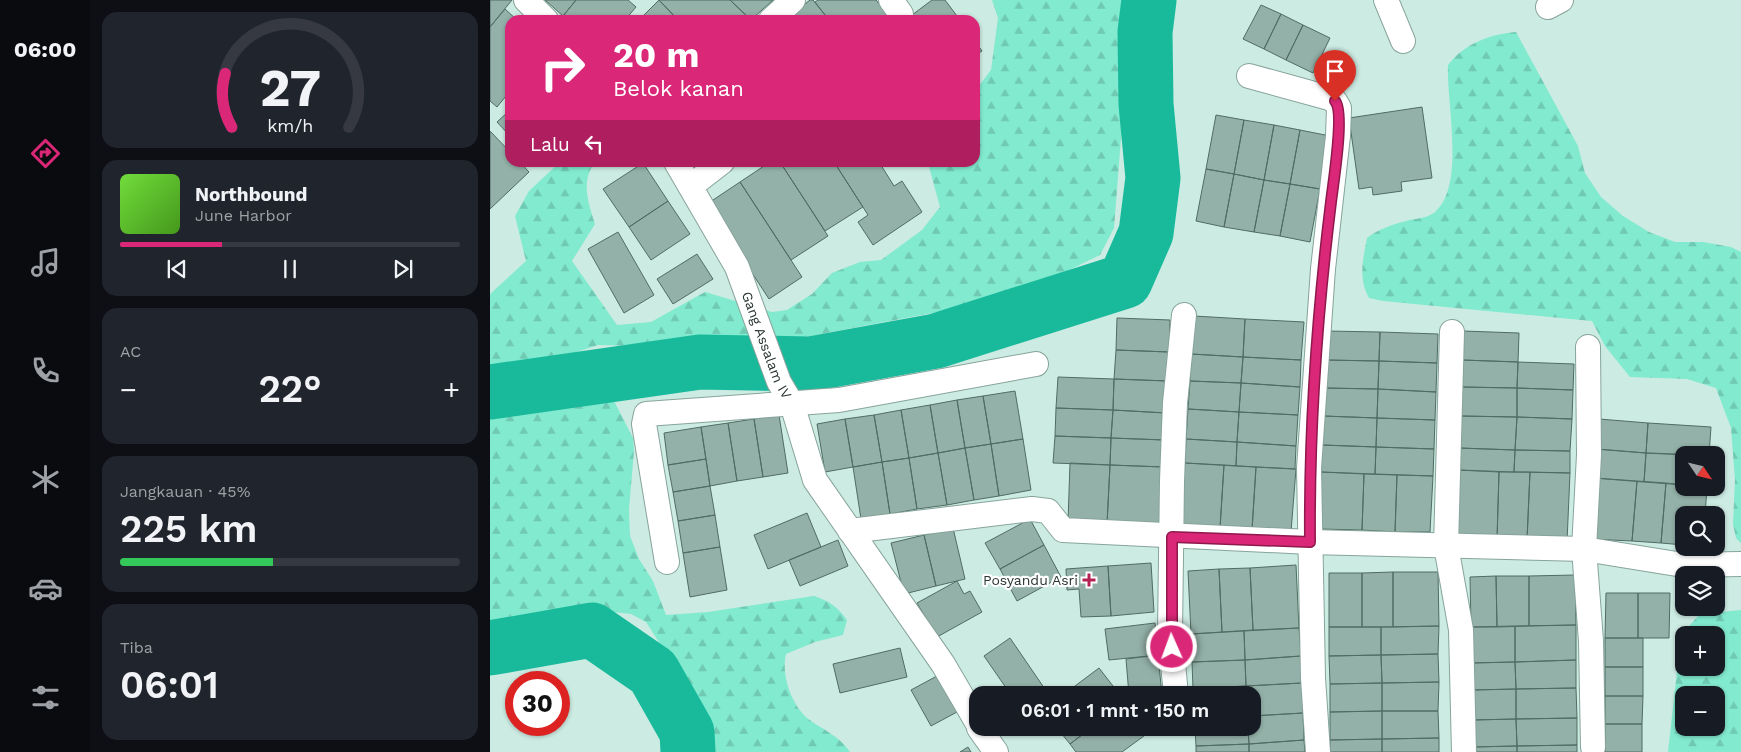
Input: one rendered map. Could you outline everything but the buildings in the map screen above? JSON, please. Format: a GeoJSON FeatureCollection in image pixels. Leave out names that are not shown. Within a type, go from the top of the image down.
{"type":"FeatureCollection","features":[{"type":"Feature","properties":{"kind":"street"},"geometry":{"type":"LineString","coordinates":[[526,0],[541,15]]}},
{"type":"Feature","properties":{"kind":"street"},"geometry":{"type":"LineString","coordinates":[[776,15],[793,0]]}},
{"type":"Feature","properties":{"kind":"street"},"geometry":{"type":"LineString","coordinates":[[891,0],[901,15]]}},
{"type":"Feature","properties":{"kind":"street"},"geometry":{"type":"LineString","coordinates":[[1386,0],[1403,41]]}},
{"type":"Feature","properties":{"kind":"street"},"geometry":{"type":"LineString","coordinates":[[1249,76],[1329,98],[1335,101],[1339,108],[1338,136],[1323,269],[1313,386],[1309,468],[1312,678],[1318,752]]}},
{"type":"Feature","properties":{"kind":"street","name":"Gang Assalam IV"},"geometry":{"type":"LineString","coordinates":[[679,167],[737,267],[779,382],[792,404],[815,480],[943,664],[969,710]]}},
{"type":"Feature","properties":{"kind":"street"},"geometry":{"type":"LineString","coordinates":[[691,186],[716,167]]}},
{"type":"Feature","properties":{"kind":"street"},"geometry":{"type":"LineString","coordinates":[[1175,686],[1170,632],[1175,403],[1184,315]]}},
{"type":"Feature","properties":{"kind":"street"},"geometry":{"type":"LineString","coordinates":[[1452,332],[1446,546],[1461,630],[1464,752]]}},
{"type":"Feature","properties":{"kind":"street"},"geometry":{"type":"LineString","coordinates":[[1588,347],[1589,455],[1584,549],[1592,641],[1594,748]]}},
{"type":"Feature","properties":{"kind":"street"},"geometry":{"type":"LineString","coordinates":[[667,562],[644,424],[646,414],[840,400],[1036,364]]}},
{"type":"Feature","properties":{"kind":"street"},"geometry":{"type":"LineString","coordinates":[[850,531],[1032,509],[1048,511],[1063,530],[1172,537],[1584,549],[1683,565],[1741,564]]}},
{"type":"Feature","properties":{"kind":"street","name":"Gang Assalam IV"},"geometry":{"type":"LineString","coordinates":[[985,736],[996,752]]}},
{"type":"Feature","properties":{"kind":"green space"},"geometry":{"type":"Polygon","coordinates":[[[992,0],[1135,0],[1130,23],[1114,228],[1100,255],[1012,298],[778,342],[691,347],[598,345],[543,363],[530,370],[490,376],[490,294],[526,261],[515,216],[529,191],[555,167],[592,167],[588,178],[587,193],[595,224],[572,261],[617,325],[651,322],[705,292],[772,312],[787,310],[812,294],[832,273],[860,262],[881,260],[922,230],[940,207],[929,167],[980,167],[980,84],[991,70],[998,18],[992,0]]]}},
{"type":"Feature","properties":{"kind":"green space"},"geometry":{"type":"Polygon","coordinates":[[[1516,32],[1578,146],[1585,173],[1601,197],[1623,216],[1649,232],[1675,242],[1703,242],[1731,247],[1741,252],[1741,543],[1736,538],[1733,524],[1735,480],[1731,428],[1716,388],[1687,379],[1630,377],[1605,346],[1592,321],[1383,301],[1369,298],[1362,276],[1367,238],[1390,226],[1432,214],[1444,199],[1450,183],[1452,142],[1448,65],[1462,51],[1478,41],[1516,32]]]}},
{"type":"Feature","properties":{"kind":"green space"},"geometry":{"type":"Polygon","coordinates":[[[592,401],[614,401],[633,438],[634,451],[629,509],[630,536],[639,559],[653,581],[666,615],[708,612],[814,596],[833,605],[847,620],[843,635],[815,642],[786,654],[785,670],[792,697],[801,712],[841,741],[850,752],[702,752],[683,680],[646,622],[631,614],[566,607],[535,616],[490,623],[490,416],[520,409],[592,401]]]}},
{"type":"Feature","properties":{"kind":"green space"},"geometry":{"type":"Polygon","coordinates":[[[1741,610],[1741,752],[1668,752],[1675,689],[1675,736],[1725,736],[1725,686],[1675,686],[1676,676],[1725,676],[1725,626],[1690,625],[1698,616],[1725,616],[1725,612],[1741,610]]]}},
{"type":"Feature","properties":{"kind":"waterway"},"geometry":{"type":"LineString","coordinates":[[490,392],[700,362],[810,364],[936,341],[1125,281],[1146,233],[1153,178],[1146,104],[1145,32],[1149,0]]}},
{"type":"Feature","properties":{"kind":"waterway"},"geometry":{"type":"LineString","coordinates":[[490,648],[592,630],[653,672],[687,732],[688,752]]}},
{"type":"Feature","properties":{"kind":"place","name":"Posyandu Asri"},"geometry":{"type":"Point","coordinates":[1089,580]}},
{"type":"Feature","properties":{"kind":"route"},"geometry":{"type":"LineString","coordinates":[[1172,647],[1170,632],[1172,537],[1310,542],[1309,468],[1313,386],[1323,269],[1338,136],[1339,108],[1335,101]]}}]}
